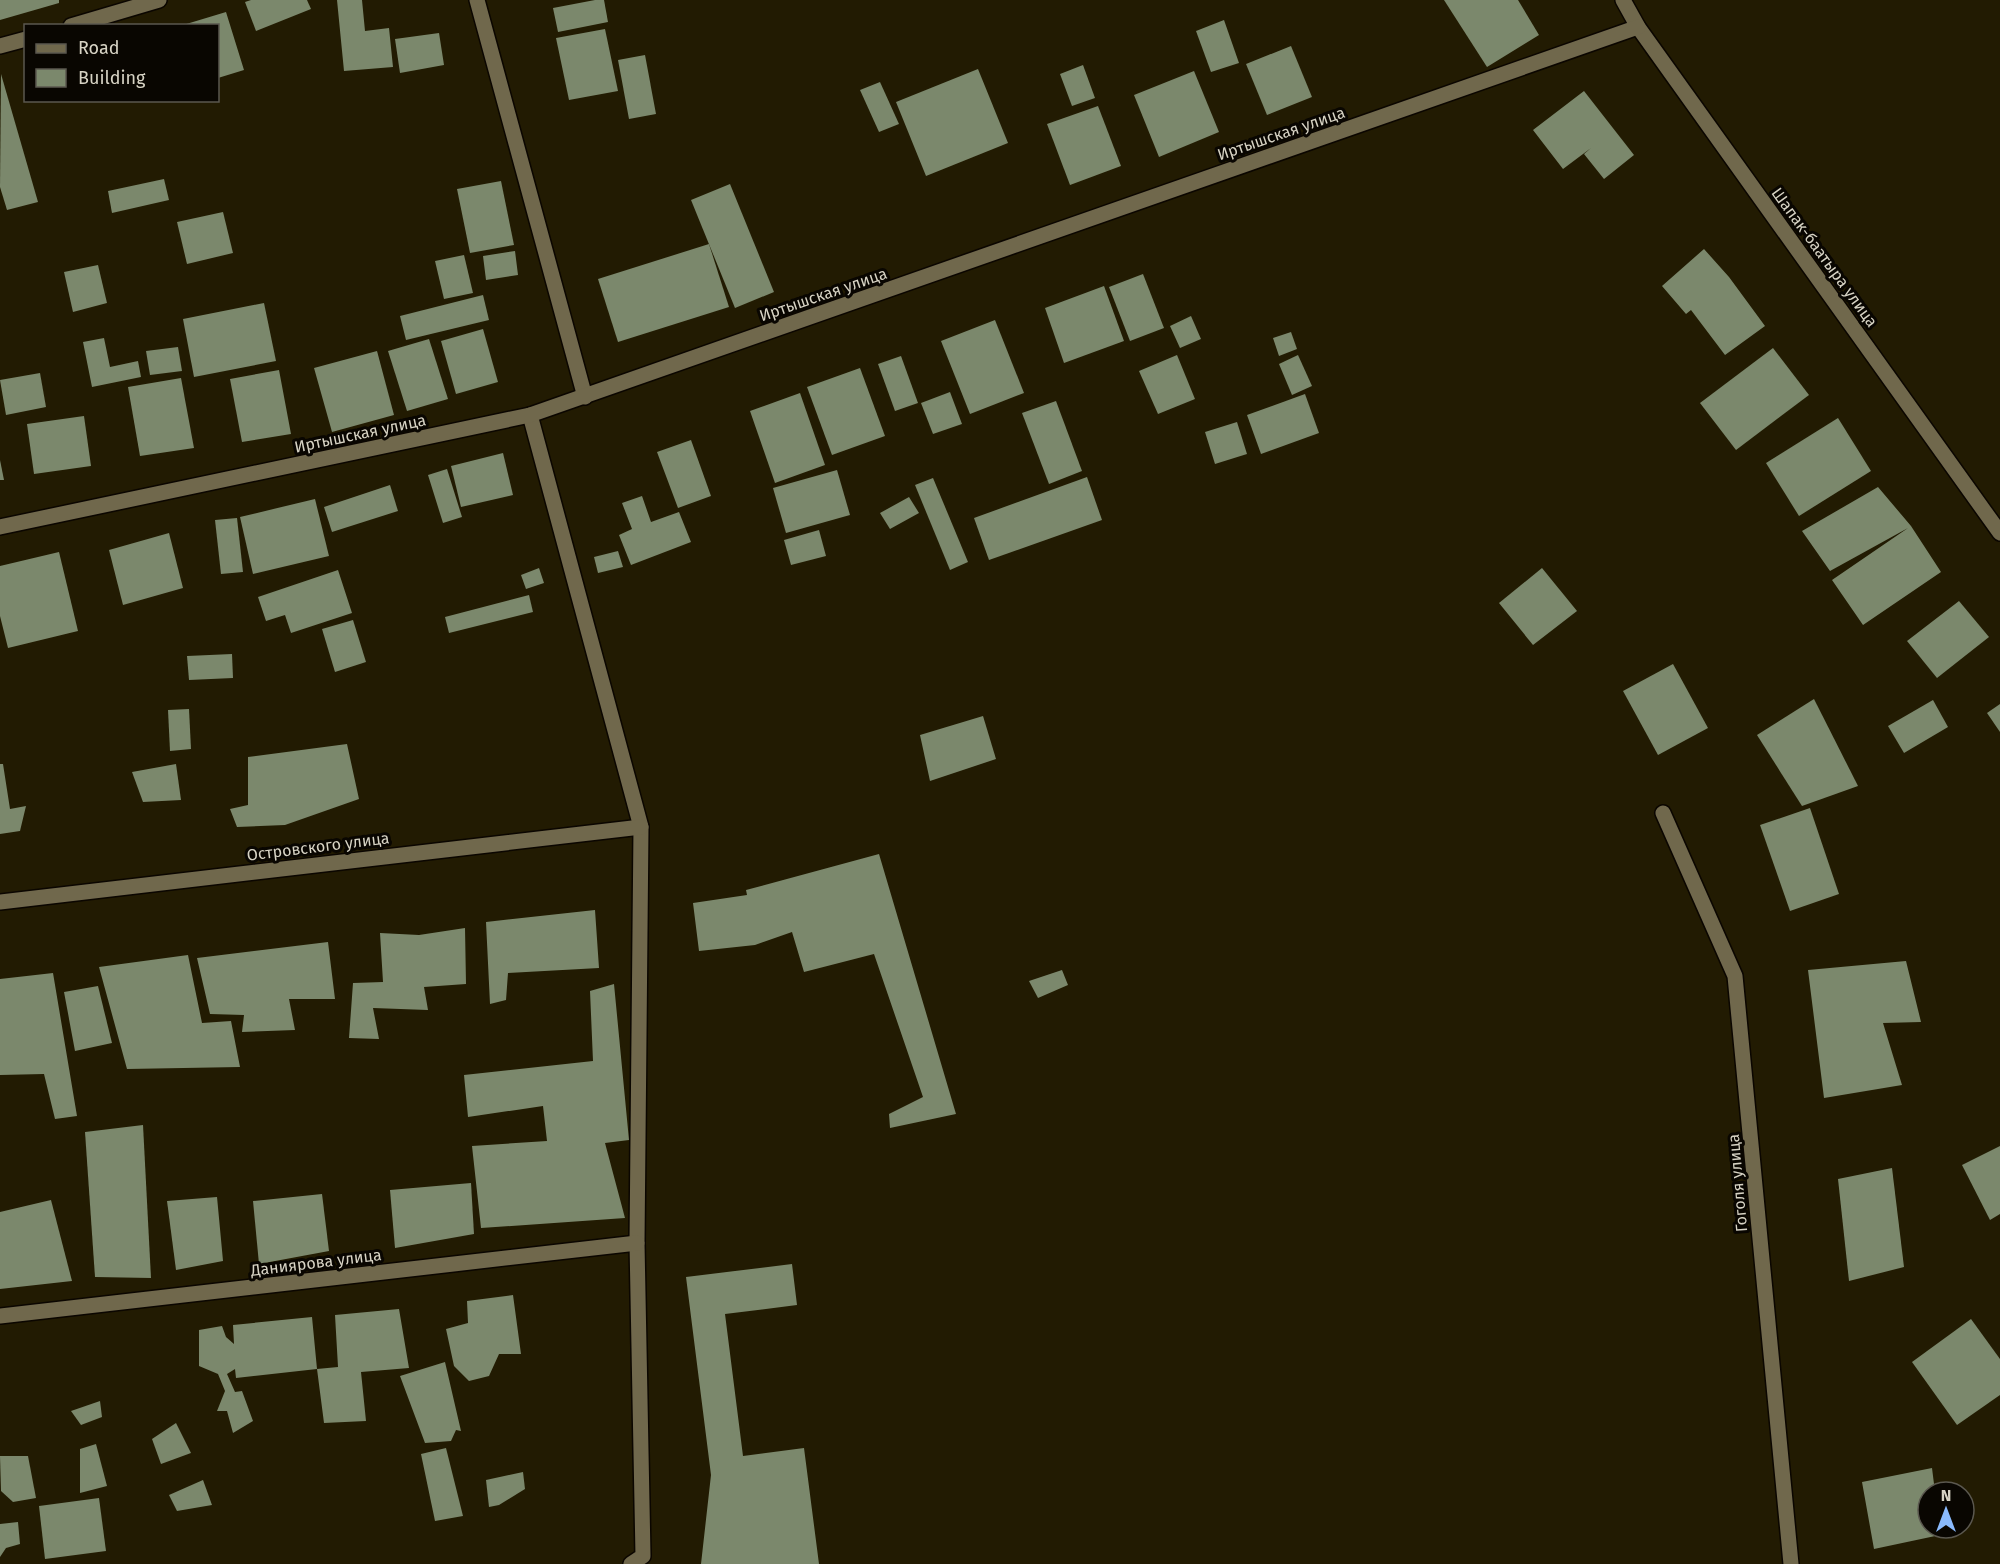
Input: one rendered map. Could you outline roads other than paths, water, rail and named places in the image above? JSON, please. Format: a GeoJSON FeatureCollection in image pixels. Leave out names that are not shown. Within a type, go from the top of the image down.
{"type":"FeatureCollection","features":[{"type":"Feature","properties":{"kind":"street"},"geometry":{"type":"LineString","coordinates":[[78,24],[159,0]]}},
{"type":"Feature","properties":{"kind":"street"},"geometry":{"type":"LineString","coordinates":[[477,0],[585,397]]}},
{"type":"Feature","properties":{"kind":"street","name":"Шапак-баатыра улица"},"geometry":{"type":"LineString","coordinates":[[1623,0],[1638,27],[2000,533]]}},
{"type":"Feature","properties":{"kind":"street","name":"Иртышская улица"},"geometry":{"type":"LineString","coordinates":[[0,527],[530,416],[1638,27]]}},
{"type":"Feature","properties":{"kind":"street"},"geometry":{"type":"LineString","coordinates":[[0,46],[24,40]]}},
{"type":"Feature","properties":{"kind":"street"},"geometry":{"type":"LineString","coordinates":[[530,416],[641,826],[637,1560]]}},
{"type":"Feature","properties":{"kind":"street","name":"Гоголя улица"},"geometry":{"type":"LineString","coordinates":[[1663,813],[1736,976],[1791,1564]]}},
{"type":"Feature","properties":{"kind":"street","name":"Островского улица"},"geometry":{"type":"LineString","coordinates":[[0,902],[641,826]]}},
{"type":"Feature","properties":{"kind":"street","name":"Даниярова улица"},"geometry":{"type":"LineString","coordinates":[[0,1316],[637,1243]]}}]}
